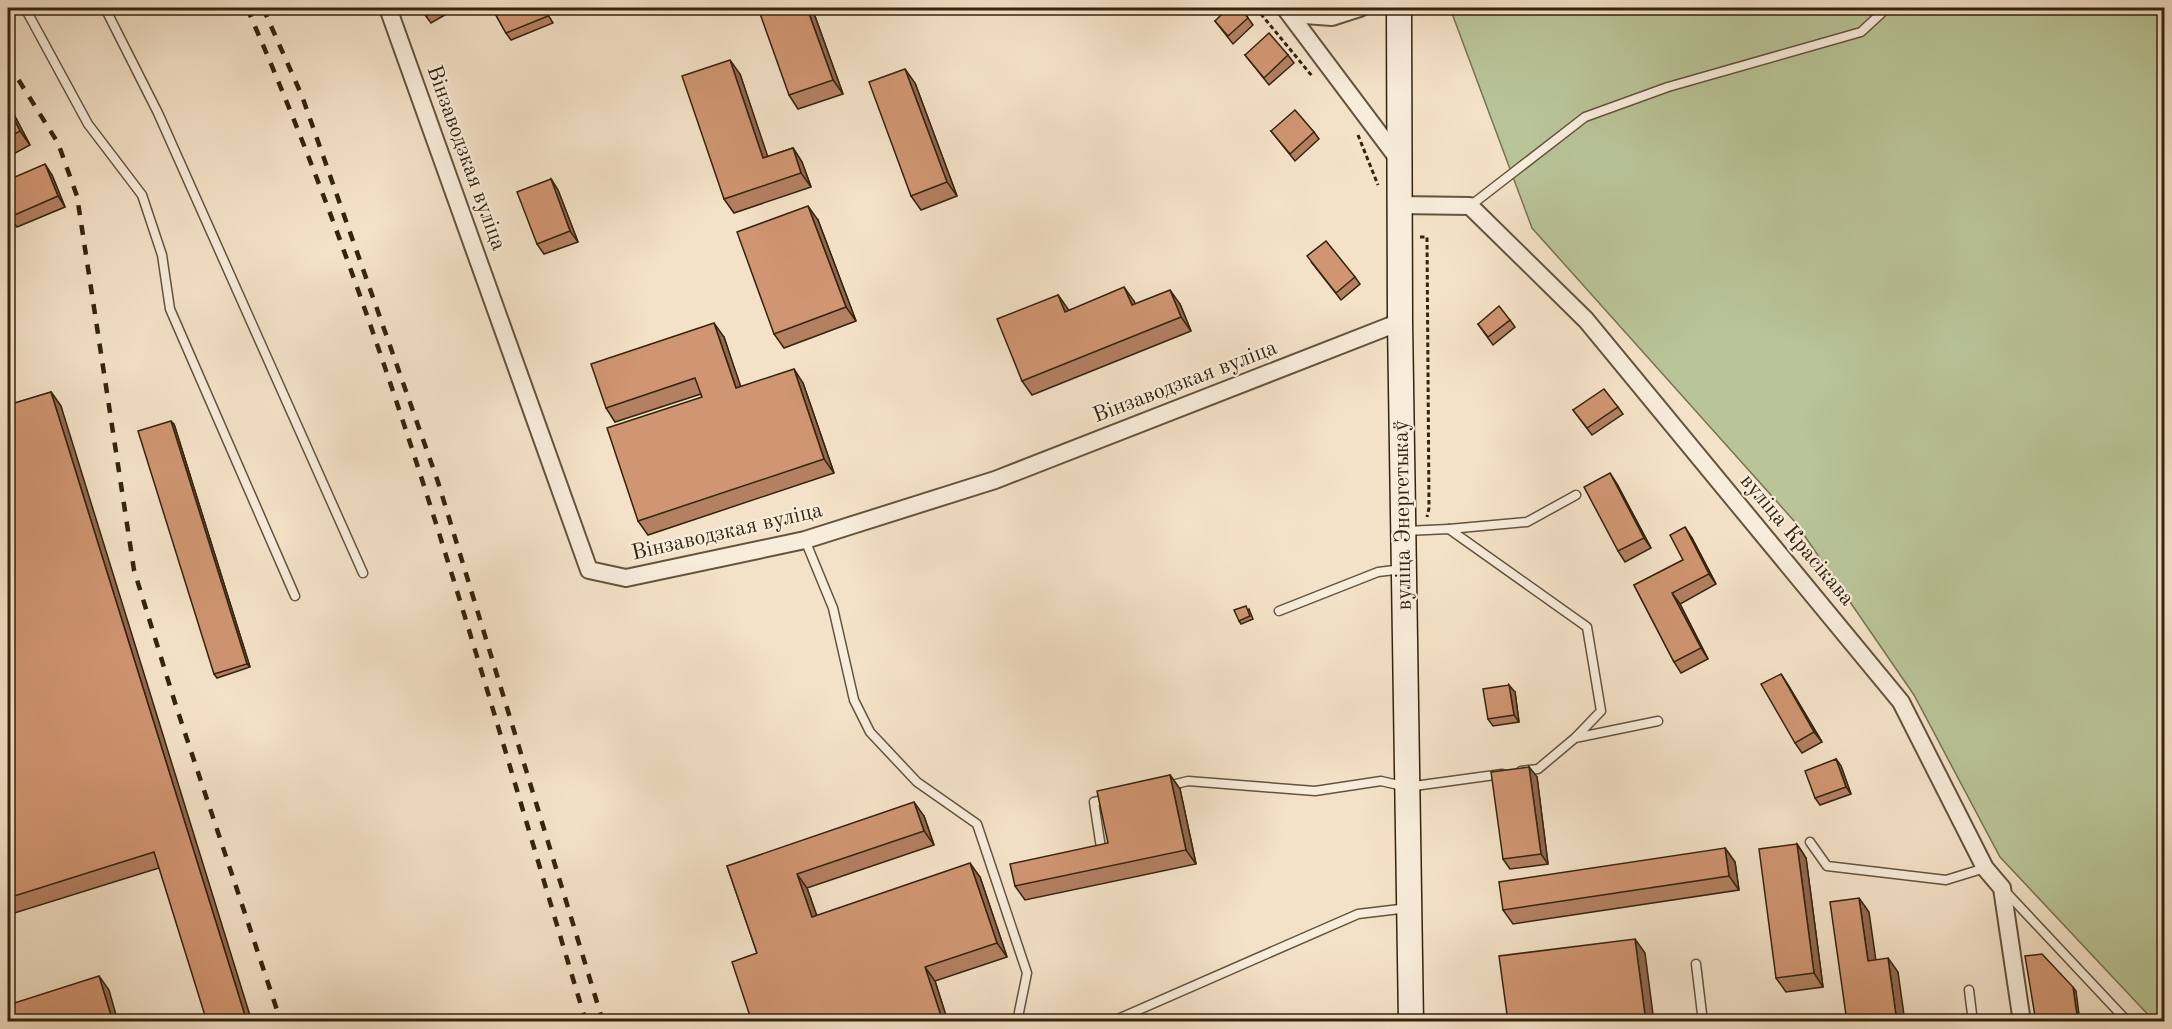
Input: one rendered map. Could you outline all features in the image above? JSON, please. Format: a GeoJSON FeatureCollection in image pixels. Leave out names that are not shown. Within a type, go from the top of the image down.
{"type":"FeatureCollection","features":[{"type":"Feature","properties":{"kind":"main road","name":"вуліца Энергетыкаў"},"geometry":{"type":"LineString","coordinates":[[1399,8],[1400,322],[1411,1022]]}},
{"type":"Feature","properties":{"kind":"street","name":"Вінзаводзкая вуліца"},"geometry":{"type":"LineString","coordinates":[[388,8],[589,570],[626,578],[805,540],[995,480],[1400,322]]}},
{"type":"Feature","properties":{"kind":"street"},"geometry":{"type":"LineString","coordinates":[[1288,11],[1332,17],[1360,8]]}},
{"type":"Feature","properties":{"kind":"street"},"geometry":{"type":"LineString","coordinates":[[1288,11],[1399,159]]}},
{"type":"Feature","properties":{"kind":"street"},"geometry":{"type":"LineString","coordinates":[[1399,205],[1470,206]]}},
{"type":"Feature","properties":{"kind":"street","name":"вуліца Красікава"},"geometry":{"type":"LineString","coordinates":[[1470,206],[1586,320],[1901,702],[1985,868],[2002,888]]}},
{"type":"Feature","properties":{"kind":"street"},"geometry":{"type":"LineString","coordinates":[[2002,888],[2022,1022]]}},
{"type":"Feature","properties":{"kind":"lane"},"geometry":{"type":"LineString","coordinates":[[25,8],[88,124],[142,195],[162,255],[170,309],[296,596]]}},
{"type":"Feature","properties":{"kind":"lane"},"geometry":{"type":"LineString","coordinates":[[105,8],[158,113],[363,573]]}},
{"type":"Feature","properties":{"kind":"lane"},"geometry":{"type":"LineString","coordinates":[[1470,206],[1585,117],[1668,87],[1861,32],[1887,8]]}},
{"type":"Feature","properties":{"kind":"lane"},"geometry":{"type":"LineString","coordinates":[[1403,531],[1527,522],[1576,495]]}},
{"type":"Feature","properties":{"kind":"lane"},"geometry":{"type":"LineString","coordinates":[[1157,788],[1188,781],[1315,791],[1381,781],[1407,787],[1538,769],[1575,738],[1601,711],[1587,627],[1449,529]]}},
{"type":"Feature","properties":{"kind":"lane"},"geometry":{"type":"LineString","coordinates":[[805,540],[833,608],[854,700],[870,732],[917,782],[977,824],[1028,973],[1017,1022]]}},
{"type":"Feature","properties":{"kind":"lane"},"geometry":{"type":"LineString","coordinates":[[1279,611],[1378,572],[1403,569]]}},
{"type":"Feature","properties":{"kind":"lane"},"geometry":{"type":"LineString","coordinates":[[1575,738],[1658,721]]}},
{"type":"Feature","properties":{"kind":"lane"},"geometry":{"type":"LineString","coordinates":[[1101,848],[1094,802],[1115,797]]}},
{"type":"Feature","properties":{"kind":"lane"},"geometry":{"type":"LineString","coordinates":[[1810,842],[1827,866],[1946,880],[1985,868]]}},
{"type":"Feature","properties":{"kind":"lane"},"geometry":{"type":"LineString","coordinates":[[2002,888],[2128,1022]]}},
{"type":"Feature","properties":{"kind":"lane"},"geometry":{"type":"LineString","coordinates":[[1111,1022],[1358,914],[1409,908]]}},
{"type":"Feature","properties":{"kind":"lane"},"geometry":{"type":"LineString","coordinates":[[1696,964],[1703,1022]]}},
{"type":"Feature","properties":{"kind":"lane"},"geometry":{"type":"LineString","coordinates":[[1969,990],[1973,1022]]}},
{"type":"Feature","properties":{"kind":"green space"},"geometry":{"type":"Polygon","coordinates":[[[1450,8],[2164,8],[2164,1021],[2154,1021],[2000,857],[1914,695],[1795,522],[1532,228],[1450,8]]]}},
{"type":"Feature","properties":{"kind":"building"},"geometry":{"type":"Polygon","coordinates":[[[420,8],[440,8],[426,16],[420,8]]]}},
{"type":"Feature","properties":{"kind":"building"},"geometry":{"type":"Polygon","coordinates":[[[492,8],[544,8],[548,16],[506,33],[492,8]]]}},
{"type":"Feature","properties":{"kind":"building"},"geometry":{"type":"Polygon","coordinates":[[[758,8],[807,8],[833,80],[789,95],[758,8]]]}},
{"type":"Feature","properties":{"kind":"building"},"geometry":{"type":"Polygon","coordinates":[[[1228,8],[1241,8],[1248,18],[1228,36],[1215,21],[1228,8]]]}},
{"type":"Feature","properties":{"kind":"building"},"geometry":{"type":"Polygon","coordinates":[[[1269,33],[1288,55],[1264,78],[1245,55],[1269,33]]]}},
{"type":"Feature","properties":{"kind":"building"},"geometry":{"type":"Polygon","coordinates":[[[730,60],[763,158],[793,148],[801,173],[724,199],[682,76],[730,60]]]}},
{"type":"Feature","properties":{"kind":"building"},"geometry":{"type":"Polygon","coordinates":[[[905,69],[947,182],[911,196],[869,82],[905,69]]]}},
{"type":"Feature","properties":{"kind":"building"},"geometry":{"type":"Polygon","coordinates":[[[8,107],[20,131],[8,138],[8,107]]]}},
{"type":"Feature","properties":{"kind":"building"},"geometry":{"type":"Polygon","coordinates":[[[1295,110],[1314,132],[1290,154],[1271,131],[1295,110]]]}},
{"type":"Feature","properties":{"kind":"building"},"geometry":{"type":"Polygon","coordinates":[[[45,164],[58,196],[10,217],[8,180],[45,164]]]}},
{"type":"Feature","properties":{"kind":"building"},"geometry":{"type":"Polygon","coordinates":[[[551,179],[570,231],[537,244],[517,192],[551,179]]]}},
{"type":"Feature","properties":{"kind":"building"},"geometry":{"type":"Polygon","coordinates":[[[808,206],[846,307],[774,334],[737,232],[808,206]]]}},
{"type":"Feature","properties":{"kind":"building"},"geometry":{"type":"Polygon","coordinates":[[[1326,241],[1355,277],[1336,293],[1307,256],[1326,241]]]}},
{"type":"Feature","properties":{"kind":"building"},"geometry":{"type":"Polygon","coordinates":[[[1124,287],[1132,305],[1170,290],[1181,317],[1022,381],[997,319],[1058,295],[1065,312],[1124,287]]]}},
{"type":"Feature","properties":{"kind":"building"},"geometry":{"type":"Polygon","coordinates":[[[1499,306],[1510,320],[1488,337],[1478,324],[1499,306]]]}},
{"type":"Feature","properties":{"kind":"building"},"geometry":{"type":"Polygon","coordinates":[[[714,323],[736,388],[794,369],[824,459],[638,521],[607,428],[702,397],[695,378],[606,408],[591,364],[714,323]]]}},
{"type":"Feature","properties":{"kind":"building"},"geometry":{"type":"Polygon","coordinates":[[[1604,389],[1618,407],[1587,428],[1573,410],[1604,389]]]}},
{"type":"Feature","properties":{"kind":"building"},"geometry":{"type":"Polygon","coordinates":[[[51,392],[247,1022],[207,1022],[154,852],[8,898],[8,405],[51,392]]]}},
{"type":"Feature","properties":{"kind":"building"},"geometry":{"type":"Polygon","coordinates":[[[171,421],[247,664],[214,674],[138,431],[171,421]]]}},
{"type":"Feature","properties":{"kind":"building"},"geometry":{"type":"Polygon","coordinates":[[[1610,473],[1644,538],[1618,551],[1584,487],[1610,473]]]}},
{"type":"Feature","properties":{"kind":"building"},"geometry":{"type":"Polygon","coordinates":[[[1685,527],[1709,574],[1672,593],[1701,648],[1674,662],[1634,585],[1683,560],[1670,535],[1685,527]]]}},
{"type":"Feature","properties":{"kind":"building"},"geometry":{"type":"Polygon","coordinates":[[[1246,606],[1250,616],[1239,621],[1234,610],[1246,606]]]}},
{"type":"Feature","properties":{"kind":"building"},"geometry":{"type":"Polygon","coordinates":[[[1781,674],[1814,732],[1795,743],[1761,684],[1781,674]]]}},
{"type":"Feature","properties":{"kind":"building"},"geometry":{"type":"Polygon","coordinates":[[[1509,685],[1514,715],[1488,719],[1483,689],[1509,685]]]}},
{"type":"Feature","properties":{"kind":"building"},"geometry":{"type":"Polygon","coordinates":[[[1836,759],[1846,787],[1815,798],[1805,771],[1836,759]]]}},
{"type":"Feature","properties":{"kind":"building"},"geometry":{"type":"Polygon","coordinates":[[[1529,767],[1541,854],[1503,859],[1491,772],[1529,767]]]}},
{"type":"Feature","properties":{"kind":"building"},"geometry":{"type":"Polygon","coordinates":[[[1170,775],[1186,850],[1015,886],[1010,864],[1108,843],[1097,791],[1170,775]]]}},
{"type":"Feature","properties":{"kind":"building"},"geometry":{"type":"Polygon","coordinates":[[[914,802],[924,831],[797,874],[812,917],[970,863],[997,943],[925,967],[943,1022],[752,1022],[732,962],[757,953],[727,866],[914,802]]]}},
{"type":"Feature","properties":{"kind":"building"},"geometry":{"type":"Polygon","coordinates":[[[1797,844],[1814,973],[1776,978],[1759,849],[1797,844]]]}},
{"type":"Feature","properties":{"kind":"building"},"geometry":{"type":"Polygon","coordinates":[[[1725,848],[1729,876],[1503,910],[1499,882],[1725,848]]]}},
{"type":"Feature","properties":{"kind":"building"},"geometry":{"type":"Polygon","coordinates":[[[1859,898],[1868,961],[1888,958],[1897,1022],[1847,1022],[1830,902],[1859,898]]]}},
{"type":"Feature","properties":{"kind":"building"},"geometry":{"type":"Polygon","coordinates":[[[1635,939],[1646,1022],[1508,1022],[1499,956],[1635,939]]]}},
{"type":"Feature","properties":{"kind":"building"},"geometry":{"type":"Polygon","coordinates":[[[2042,954],[2073,987],[2078,1022],[2036,1022],[2025,956],[2042,954]]]}},
{"type":"Feature","properties":{"kind":"building"},"geometry":{"type":"Polygon","coordinates":[[[99,976],[113,1022],[8,1022],[8,1005],[99,976]]]}},
{"type":"Feature","properties":{"kind":"railway"},"geometry":{"type":"LineString","coordinates":[[247,8],[346,256],[390,382],[471,637],[586,1022]]}},
{"type":"Feature","properties":{"kind":"railway"},"geometry":{"type":"LineString","coordinates":[[263,8],[302,96],[438,482],[603,1022]]}},
{"type":"Feature","properties":{"kind":"railway"},"geometry":{"type":"LineString","coordinates":[[8,63],[58,143],[77,196],[134,570],[176,706],[281,1022]]}}]}
